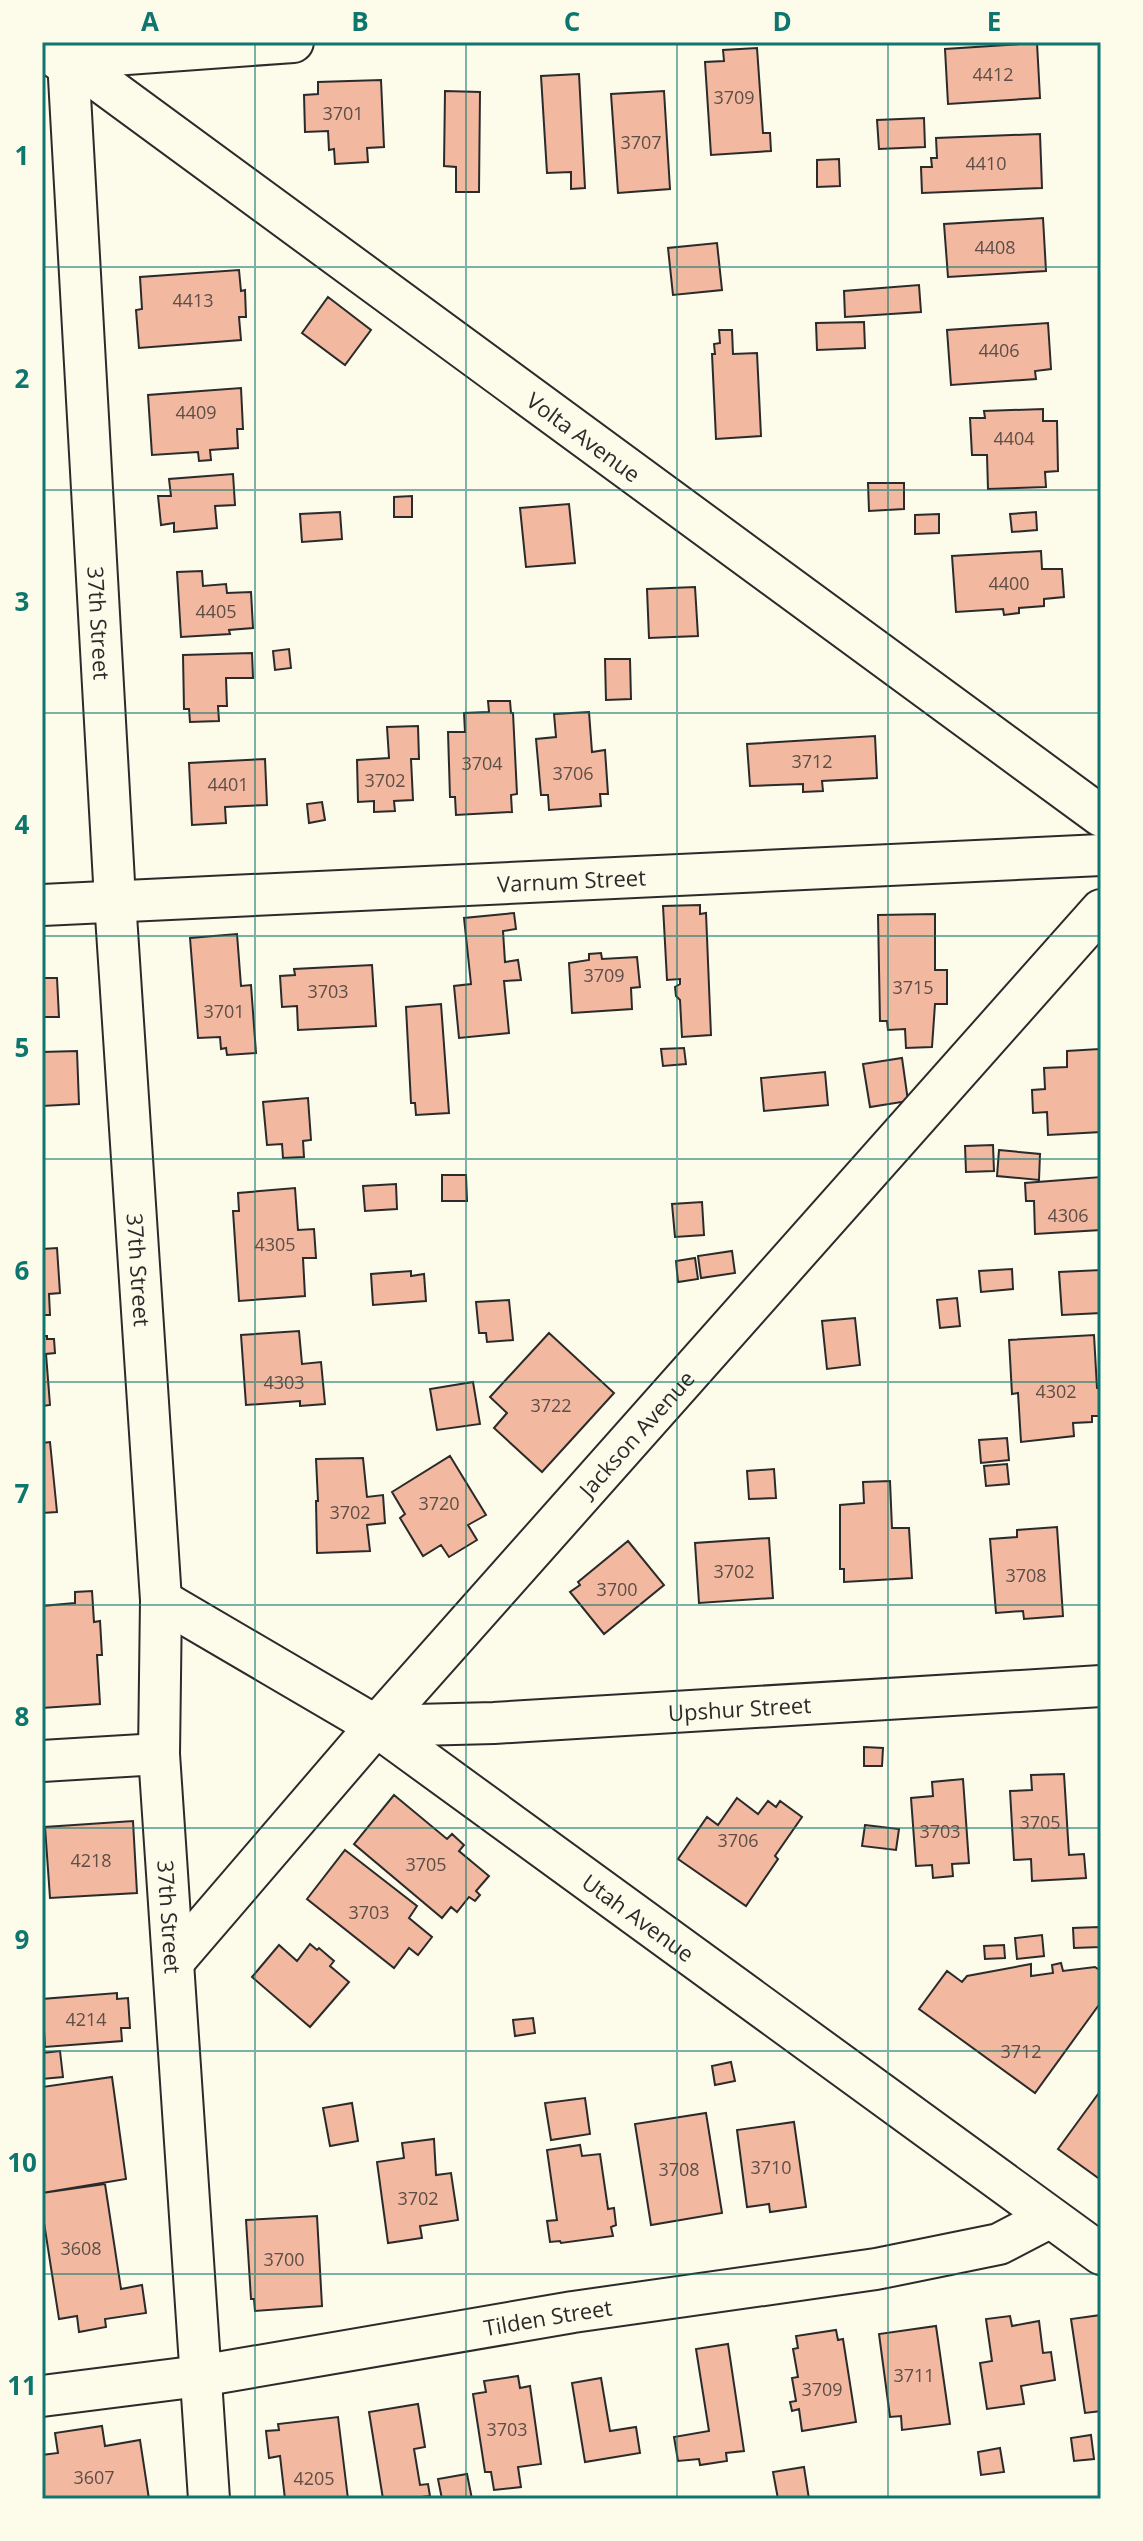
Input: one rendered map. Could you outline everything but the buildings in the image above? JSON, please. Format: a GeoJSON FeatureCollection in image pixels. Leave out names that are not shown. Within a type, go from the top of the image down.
{"type":"FeatureCollection","features":[{"type":"Feature","properties":{"kind":"street"},"geometry":{"type":"LineString","coordinates":[[59,53],[293,42]]}},
{"type":"Feature","properties":{"kind":"street","name":"Volta Avenue"},"geometry":{"type":"LineString","coordinates":[[59,53],[1101,816]]}},
{"type":"Feature","properties":{"kind":"street","name":"37th Street"},"geometry":{"type":"LineString","coordinates":[[59,53],[161,1600],[159,1754],[209,2499]]}},
{"type":"Feature","properties":{"kind":"street","name":"Varnum Street"},"geometry":{"type":"LineString","coordinates":[[42,905],[1101,855]]}},
{"type":"Feature","properties":{"kind":"street","name":"Jackson Avenue"},"geometry":{"type":"LineString","coordinates":[[175,1960],[376,1726],[1101,910]]}},
{"type":"Feature","properties":{"kind":"street","name":"Utah Avenue"},"geometry":{"type":"LineString","coordinates":[[161,1600],[376,1726],[1101,2254]]}},
{"type":"Feature","properties":{"kind":"street","name":"Upshur Street"},"geometry":{"type":"LineString","coordinates":[[376,1726],[494,1723],[1101,1686]]}},
{"type":"Feature","properties":{"kind":"street"},"geometry":{"type":"LineString","coordinates":[[42,1761],[159,1754]]}},
{"type":"Feature","properties":{"kind":"street","name":"Tilden Street"},"geometry":{"type":"LineString","coordinates":[[42,2396],[200,2376],[573,2312],[876,2269],[999,2244],[1049,2218]]}}]}
